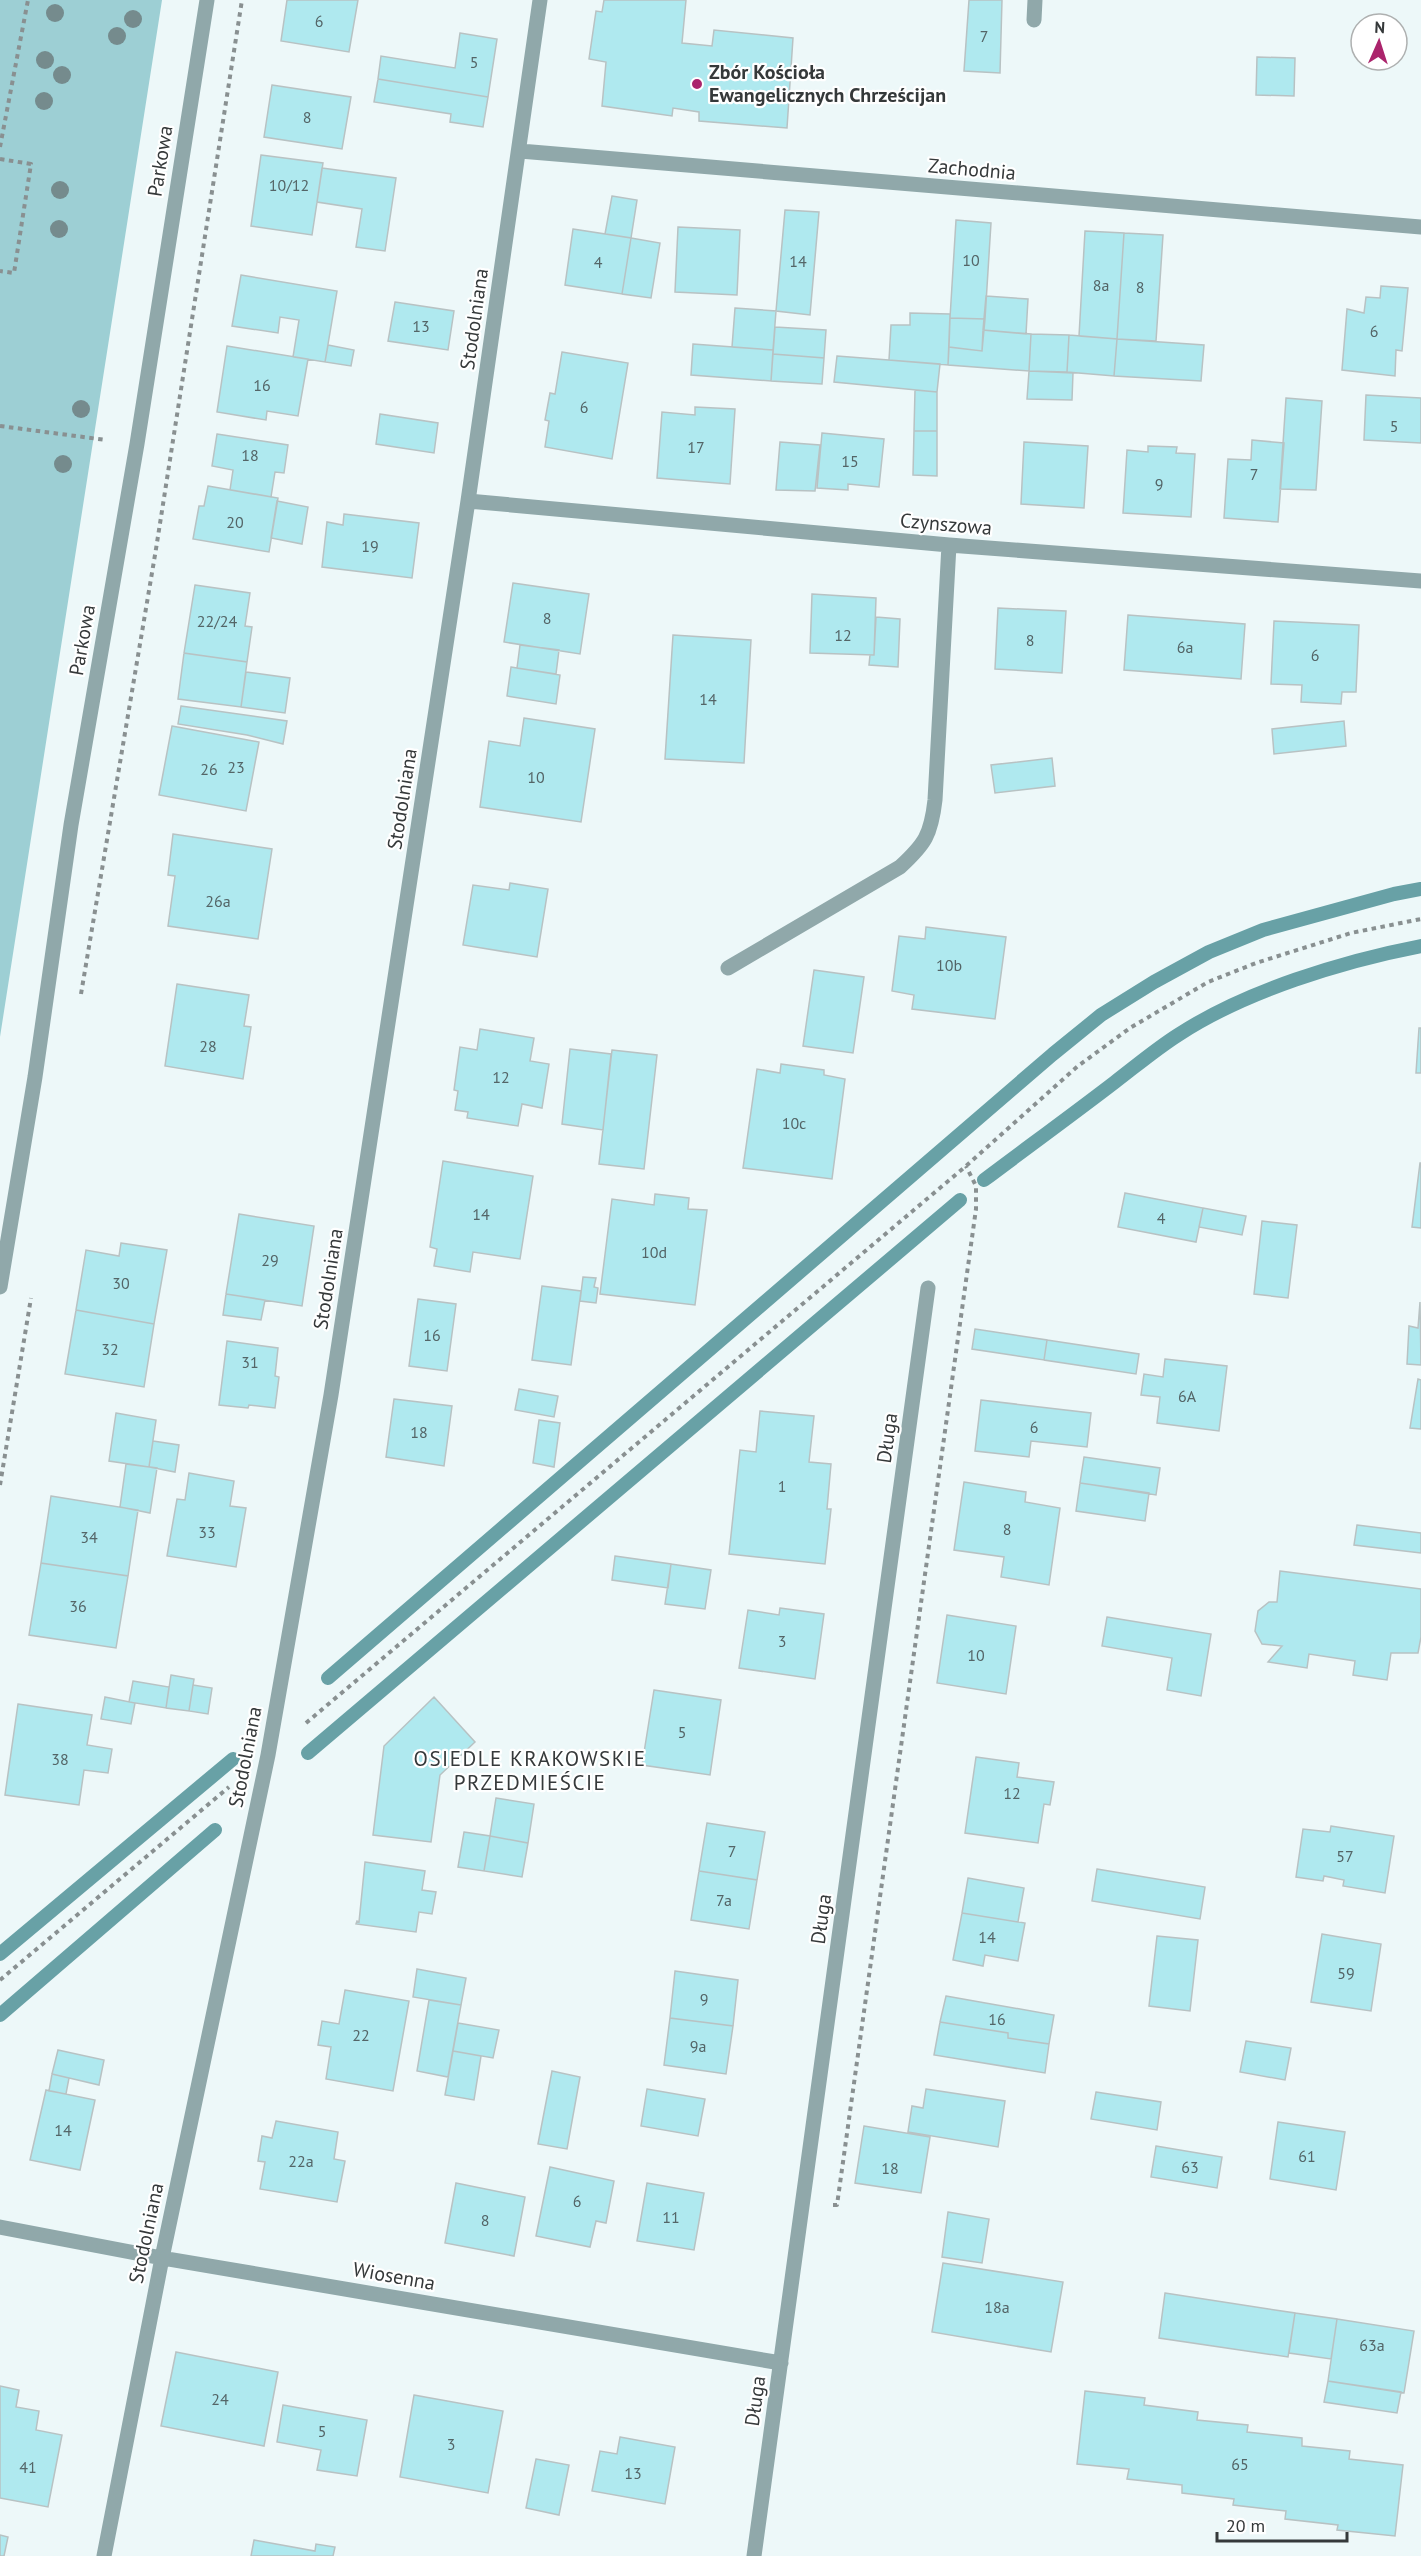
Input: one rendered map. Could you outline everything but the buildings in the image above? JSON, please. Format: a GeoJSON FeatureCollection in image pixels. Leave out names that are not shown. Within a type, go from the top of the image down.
{"type":"FeatureCollection","features":[{"type":"Feature","properties":{"kind":"street","name":"Parkowa"},"geometry":{"type":"LineString","coordinates":[[0,1287],[35,1077],[71,825],[137,444],[207,0]]}},
{"type":"Feature","properties":{"kind":"street","name":"Stodolniana"},"geometry":{"type":"LineString","coordinates":[[104,2556],[162,2258],[268,1755],[325,1429],[468,501],[520,152],[540,0]]}},
{"type":"Feature","properties":{"kind":"street"},"geometry":{"type":"LineString","coordinates":[[1034,20],[1035,0]]}},
{"type":"Feature","properties":{"kind":"street","name":"Zachodnia"},"geometry":{"type":"LineString","coordinates":[[520,152],[1421,227]]}},
{"type":"Feature","properties":{"kind":"street","name":"Czynszowa"},"geometry":{"type":"LineString","coordinates":[[468,501],[949,545],[1421,581]]}},
{"type":"Feature","properties":{"kind":"street"},"geometry":{"type":"LineString","coordinates":[[728,968],[900,867],[920,848],[929,835],[935,800],[949,545]]}},
{"type":"Feature","properties":{"kind":"street","name":"Długa"},"geometry":{"type":"LineString","coordinates":[[754,2556],[928,1288]]}},
{"type":"Feature","properties":{"kind":"street","name":"Wiosenna"},"geometry":{"type":"LineString","coordinates":[[0,2227],[162,2258],[781,2363]]}},
{"type":"Feature","properties":{"kind":"path"},"geometry":{"type":"LineString","coordinates":[[0,147],[28,0]]}},
{"type":"Feature","properties":{"kind":"path"},"geometry":{"type":"LineString","coordinates":[[81,996],[158,538],[242,0]]}},
{"type":"Feature","properties":{"kind":"path"},"geometry":{"type":"LineString","coordinates":[[0,159],[31,164],[14,273],[0,270]]}},
{"type":"Feature","properties":{"kind":"path"},"geometry":{"type":"LineString","coordinates":[[0,426],[108,440]]}},
{"type":"Feature","properties":{"kind":"path"},"geometry":{"type":"LineString","coordinates":[[304,1715],[302,1726],[966,1166],[1078,1066],[1130,1028],[1208,982],[1256,963],[1351,933],[1421,919]]}},
{"type":"Feature","properties":{"kind":"path"},"geometry":{"type":"LineString","coordinates":[[802,2203],[837,2205],[976,1209],[976,1186],[966,1166]]}},
{"type":"Feature","properties":{"kind":"path"},"geometry":{"type":"LineString","coordinates":[[0,1485],[32,1290]]}},
{"type":"Feature","properties":{"kind":"path"},"geometry":{"type":"LineString","coordinates":[[0,1980],[236,1781],[234,1793]]}},
{"type":"Feature","properties":{"kind":"shaded area"},"geometry":{"type":"Polygon","coordinates":[[[0,0],[162,0],[0,1037],[0,0]]]}},
{"type":"Feature","properties":{"kind":"waterway"},"geometry":{"type":"LineString","coordinates":[[328,1678],[1101,1015],[1209,952],[1263,930],[1394,894],[1421,889]]}},
{"type":"Feature","properties":{"kind":"waterway"},"geometry":{"type":"LineString","coordinates":[[984,1180],[1162,1046],[1204,1019],[1264,991],[1295,980],[1360,960],[1421,946]]}},
{"type":"Feature","properties":{"kind":"waterway"},"geometry":{"type":"LineString","coordinates":[[308,1753],[960,1200]]}},
{"type":"Feature","properties":{"kind":"waterway"},"geometry":{"type":"LineString","coordinates":[[0,1954],[233,1759]]}},
{"type":"Feature","properties":{"kind":"waterway"},"geometry":{"type":"LineString","coordinates":[[0,2015],[215,1830]]}},
{"type":"Feature","properties":{"kind":"place","name":"Zbór Kościoła Ewangelicznych Chrześcijan"},"geometry":{"type":"Point","coordinates":[697,84]}},
{"type":"Feature","properties":{"kind":"district","name":"OSIEDLE KRAKOWSKIE PRZEDMIEŚCIE"},"geometry":{"type":"Point","coordinates":[530,1771]}}]}
